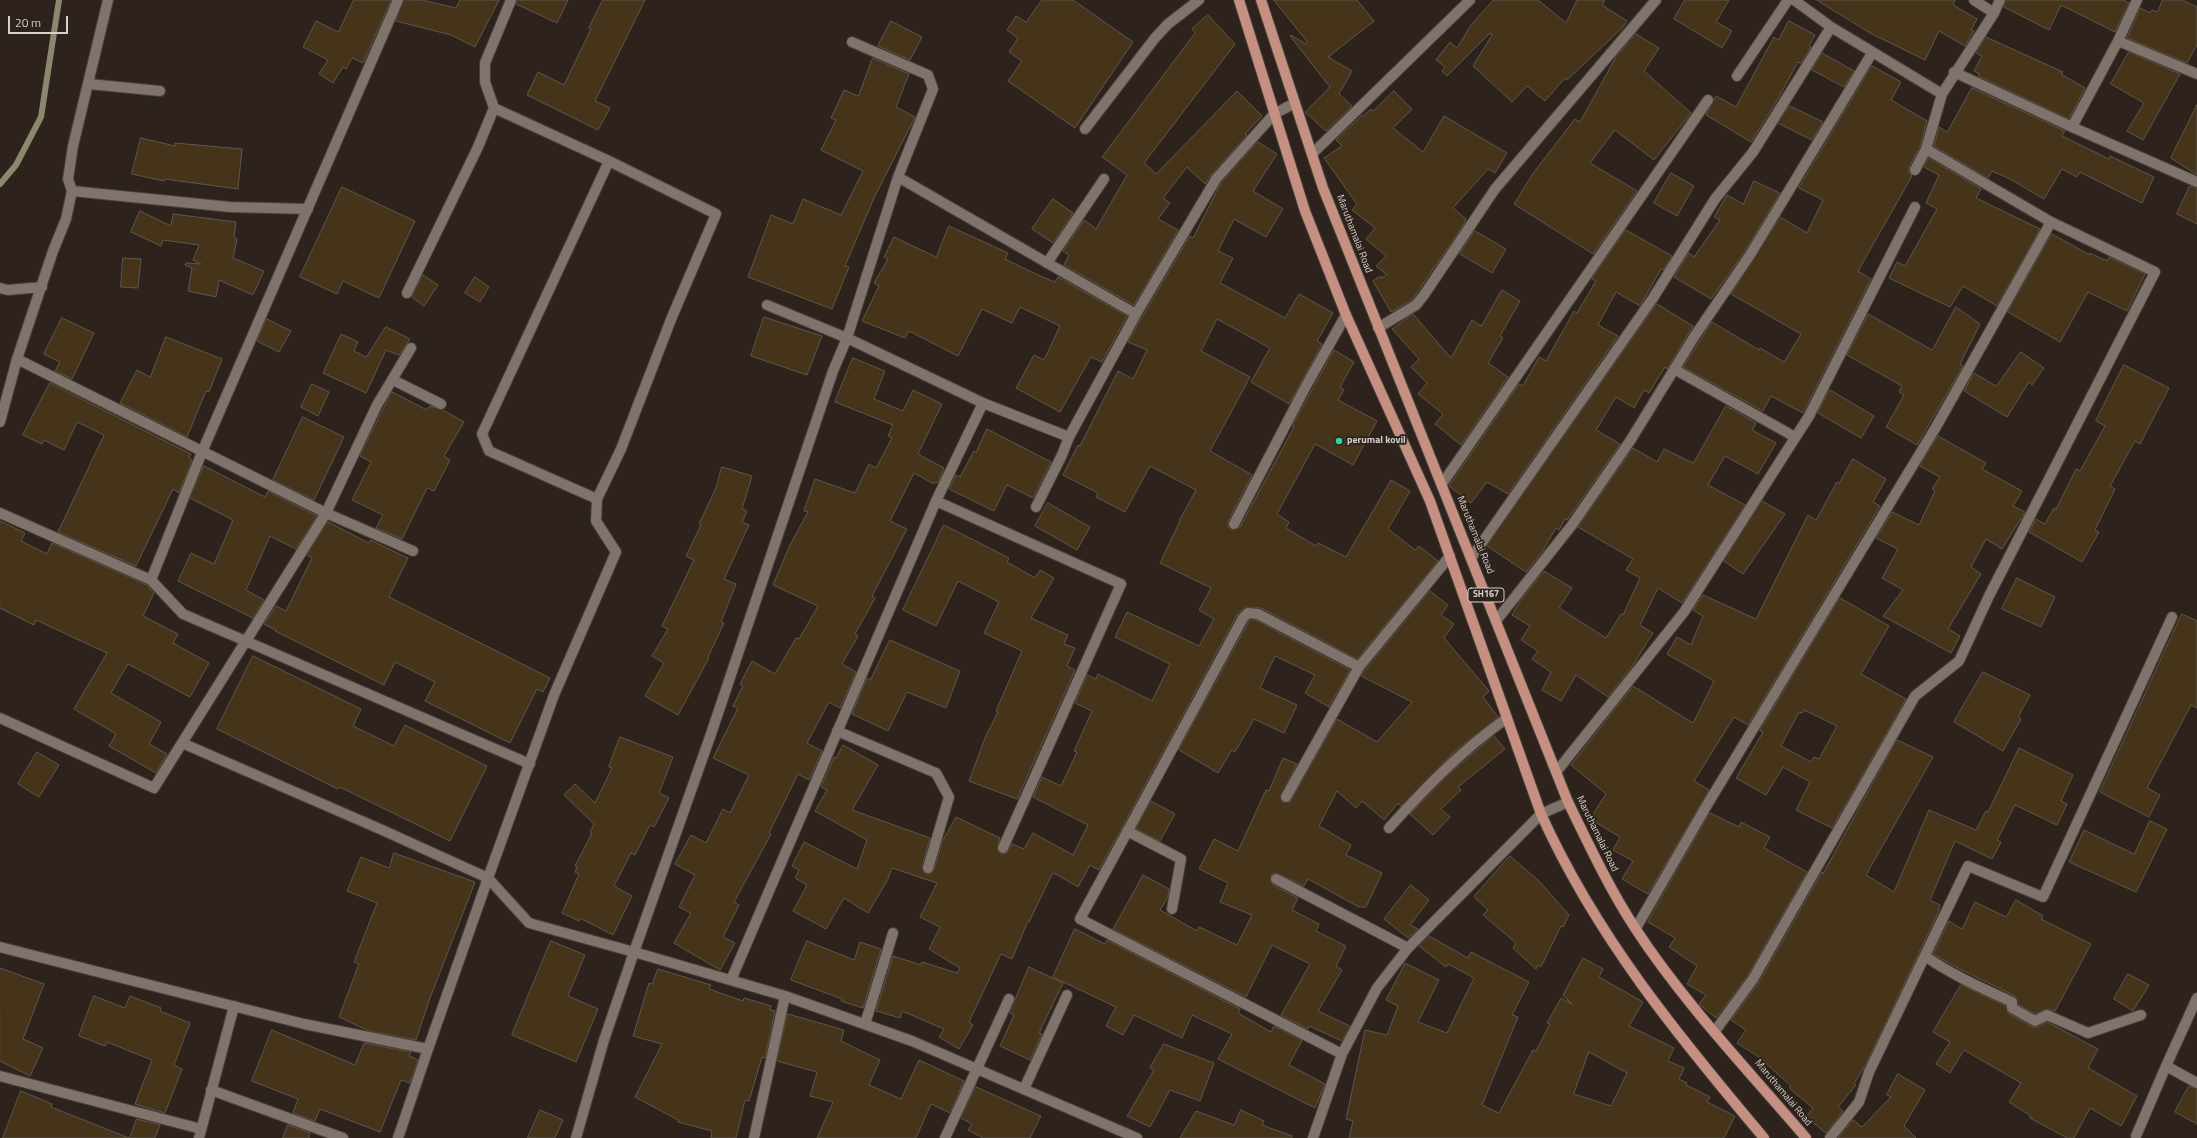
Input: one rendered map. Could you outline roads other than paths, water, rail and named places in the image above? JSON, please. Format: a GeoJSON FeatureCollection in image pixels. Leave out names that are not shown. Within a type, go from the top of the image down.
{"type":"FeatureCollection","features":[{"type":"Feature","properties":{"kind":"main road","name":"SH167"},"geometry":{"type":"LineString","coordinates":[[1239,0],[1305,211],[1346,315],[1430,501],[1541,814],[1581,895],[1632,972],[1691,1051],[1764,1138]]}},
{"type":"Feature","properties":{"kind":"main road","name":"Maruthamalai Road"},"geometry":{"type":"LineString","coordinates":[[1262,1],[1323,188],[1378,328],[1472,557],[1568,802],[1600,870],[1658,961],[1806,1138]]}},
{"type":"Feature","properties":{"kind":"street"},"geometry":{"type":"LineString","coordinates":[[0,422],[17,359],[53,251],[66,219],[72,191],[68,178],[108,0]]}},
{"type":"Feature","properties":{"kind":"street"},"geometry":{"type":"LineString","coordinates":[[151,580],[202,452],[398,0]]}},
{"type":"Feature","properties":{"kind":"street"},"geometry":{"type":"LineString","coordinates":[[407,293],[478,147],[494,108],[485,82],[485,63],[511,0]]}},
{"type":"Feature","properties":{"kind":"street"},"geometry":{"type":"LineString","coordinates":[[1085,129],[1155,38],[1168,24],[1199,0]]}},
{"type":"Feature","properties":{"kind":"street"},"geometry":{"type":"LineString","coordinates":[[1312,154],[1470,0]]}},
{"type":"Feature","properties":{"kind":"street"},"geometry":{"type":"LineString","coordinates":[[1378,328],[1416,305],[1495,190],[1656,0]]}},
{"type":"Feature","properties":{"kind":"street"},"geometry":{"type":"LineString","coordinates":[[1738,76],[1788,0]]}},
{"type":"Feature","properties":{"kind":"street"},"geometry":{"type":"LineString","coordinates":[[1794,0],[1831,28],[1942,94]]}},
{"type":"Feature","properties":{"kind":"street"},"geometry":{"type":"LineString","coordinates":[[1974,0],[1994,13]]}},
{"type":"Feature","properties":{"kind":"street"},"geometry":{"type":"LineString","coordinates":[[1915,170],[1926,148],[1942,94],[1954,72],[1994,13],[2000,0]]}},
{"type":"Feature","properties":{"kind":"street"},"geometry":{"type":"LineString","coordinates":[[2072,127],[2118,41],[2137,0]]}},
{"type":"Feature","properties":{"kind":"street"},"geometry":{"type":"LineString","coordinates":[[1472,557],[1653,298],[1715,199],[1753,152],[1831,28]]}},
{"type":"Feature","properties":{"kind":"street"},"geometry":{"type":"LineString","coordinates":[[2118,41],[2197,74]]}},
{"type":"Feature","properties":{"kind":"street"},"geometry":{"type":"LineString","coordinates":[[576,1138],[604,1040],[714,726],[833,371],[847,338],[898,177],[933,89],[928,75],[852,42]]}},
{"type":"Feature","properties":{"kind":"street"},"geometry":{"type":"LineString","coordinates":[[1496,621],[1572,526],[1630,441],[1674,368],[1750,255],[1872,53]]}},
{"type":"Feature","properties":{"kind":"street"},"geometry":{"type":"LineString","coordinates":[[1954,72],[2072,127],[2197,182]]}},
{"type":"Feature","properties":{"kind":"street"},"geometry":{"type":"LineString","coordinates":[[89,84],[160,91]]}},
{"type":"Feature","properties":{"kind":"street"},"geometry":{"type":"LineString","coordinates":[[1442,484],[1708,100]]}},
{"type":"Feature","properties":{"kind":"street"},"geometry":{"type":"LineString","coordinates":[[1036,507],[1069,438],[1136,314],[1216,179],[1274,114],[1295,103]]}},
{"type":"Feature","properties":{"kind":"street"},"geometry":{"type":"LineString","coordinates":[[398,1138],[488,878],[554,696],[616,552],[596,521],[597,499],[621,449],[672,317],[716,214],[609,161],[494,108]]}},
{"type":"Feature","properties":{"kind":"street"},"geometry":{"type":"LineString","coordinates":[[1715,1031],[1753,979],[1916,696],[1959,661],[1989,596],[2155,272],[2051,222],[1926,148]]}},
{"type":"Feature","properties":{"kind":"street"},"geometry":{"type":"LineString","coordinates":[[597,499],[489,451],[482,434],[609,161]]}},
{"type":"Feature","properties":{"kind":"street"},"geometry":{"type":"LineString","coordinates":[[898,177],[1136,314]]}},
{"type":"Feature","properties":{"kind":"street"},"geometry":{"type":"LineString","coordinates":[[1047,263],[1104,179]]}},
{"type":"Feature","properties":{"kind":"street"},"geometry":{"type":"LineString","coordinates":[[72,191],[230,207],[308,209]]}},
{"type":"Feature","properties":{"kind":"street"},"geometry":{"type":"LineString","coordinates":[[1557,771],[1684,612],[1809,416],[1915,207]]}},
{"type":"Feature","properties":{"kind":"street"},"geometry":{"type":"LineString","coordinates":[[1636,928],[1711,798],[1936,427],[2051,222]]}},
{"type":"Feature","properties":{"kind":"street"},"geometry":{"type":"LineString","coordinates":[[0,288],[8,290],[42,287]]}},
{"type":"Feature","properties":{"kind":"street"},"geometry":{"type":"LineString","coordinates":[[767,305],[847,338],[983,403],[1069,438]]}},
{"type":"Feature","properties":{"kind":"street"},"geometry":{"type":"LineString","coordinates":[[1234,524],[1306,386],[1346,315]]}},
{"type":"Feature","properties":{"kind":"street"},"geometry":{"type":"LineString","coordinates":[[0,718],[154,788],[326,513],[377,405],[411,348]]}},
{"type":"Feature","properties":{"kind":"street"},"geometry":{"type":"LineString","coordinates":[[17,359],[326,513],[412,551]]}},
{"type":"Feature","properties":{"kind":"street"},"geometry":{"type":"LineString","coordinates":[[1674,368],[1795,437]]}},
{"type":"Feature","properties":{"kind":"street"},"geometry":{"type":"LineString","coordinates":[[393,380],[441,404]]}},
{"type":"Feature","properties":{"kind":"street"},"geometry":{"type":"LineString","coordinates":[[731,980],[936,500],[983,403]]}},
{"type":"Feature","properties":{"kind":"street"},"geometry":{"type":"LineString","coordinates":[[936,500],[1120,584],[1004,848]]}},
{"type":"Feature","properties":{"kind":"street"},"geometry":{"type":"LineString","coordinates":[[0,513],[151,580],[183,614],[530,764]]}},
{"type":"Feature","properties":{"kind":"street"},"geometry":{"type":"LineString","coordinates":[[1286,797],[1359,667],[1450,556]]}},
{"type":"Feature","properties":{"kind":"street"},"geometry":{"type":"LineString","coordinates":[[1342,1054],[1080,919],[1238,626],[1248,613],[1258,614],[1359,667]]}},
{"type":"Feature","properties":{"kind":"street"},"geometry":{"type":"LineString","coordinates":[[1830,1138],[1859,1102],[1869,1072],[1968,866],[2043,897],[2172,617]]}},
{"type":"Feature","properties":{"kind":"street"},"geometry":{"type":"LineString","coordinates":[[1389,828],[1431,781],[1483,735],[1507,718]]}},
{"type":"Feature","properties":{"kind":"street"},"geometry":{"type":"LineString","coordinates":[[837,731],[936,772],[949,797],[928,868]]}},
{"type":"Feature","properties":{"kind":"street"},"geometry":{"type":"LineString","coordinates":[[182,743],[380,829],[488,878],[528,923],[785,996],[865,1024],[912,1041],[1137,1138]]}},
{"type":"Feature","properties":{"kind":"street"},"geometry":{"type":"LineString","coordinates":[[1313,1138],[1342,1054],[1377,988],[1408,948],[1541,814],[1568,802]]}},
{"type":"Feature","properties":{"kind":"street"},"geometry":{"type":"LineString","coordinates":[[1127,831],[1181,859],[1172,909]]}},
{"type":"Feature","properties":{"kind":"street"},"geometry":{"type":"LineString","coordinates":[[1276,879],[1408,948]]}},
{"type":"Feature","properties":{"kind":"street"},"geometry":{"type":"LineString","coordinates":[[865,1024],[893,933]]}},
{"type":"Feature","properties":{"kind":"street"},"geometry":{"type":"LineString","coordinates":[[0,947],[304,1024],[428,1049]]}},
{"type":"Feature","properties":{"kind":"street"},"geometry":{"type":"LineString","coordinates":[[1925,956],[1960,978],[2012,1002],[2012,1008],[2035,1021],[2046,1015],[2088,1033],[2142,1014]]}},
{"type":"Feature","properties":{"kind":"street"},"geometry":{"type":"LineString","coordinates":[[1024,1089],[1067,995]]}},
{"type":"Feature","properties":{"kind":"street"},"geometry":{"type":"LineString","coordinates":[[754,1138],[785,996]]}},
{"type":"Feature","properties":{"kind":"street"},"geometry":{"type":"LineString","coordinates":[[2136,1136],[2197,998]]}},
{"type":"Feature","properties":{"kind":"street"},"geometry":{"type":"LineString","coordinates":[[945,1138],[1009,999]]}},
{"type":"Feature","properties":{"kind":"street"},"geometry":{"type":"LineString","coordinates":[[0,1076],[200,1134],[234,1006]]}},
{"type":"Feature","properties":{"kind":"street"},"geometry":{"type":"LineString","coordinates":[[2166,1066],[2197,1083]]}},
{"type":"Feature","properties":{"kind":"street"},"geometry":{"type":"LineString","coordinates":[[211,1090],[343,1138]]}},
{"type":"Feature","properties":{"kind":"waterway"},"geometry":{"type":"LineString","coordinates":[[0,184],[16,165],[41,117],[59,0]]}},
{"type":"Feature","properties":{"kind":"place","name":"perumal kovil"},"geometry":{"type":"Point","coordinates":[1339,441]}}]}
